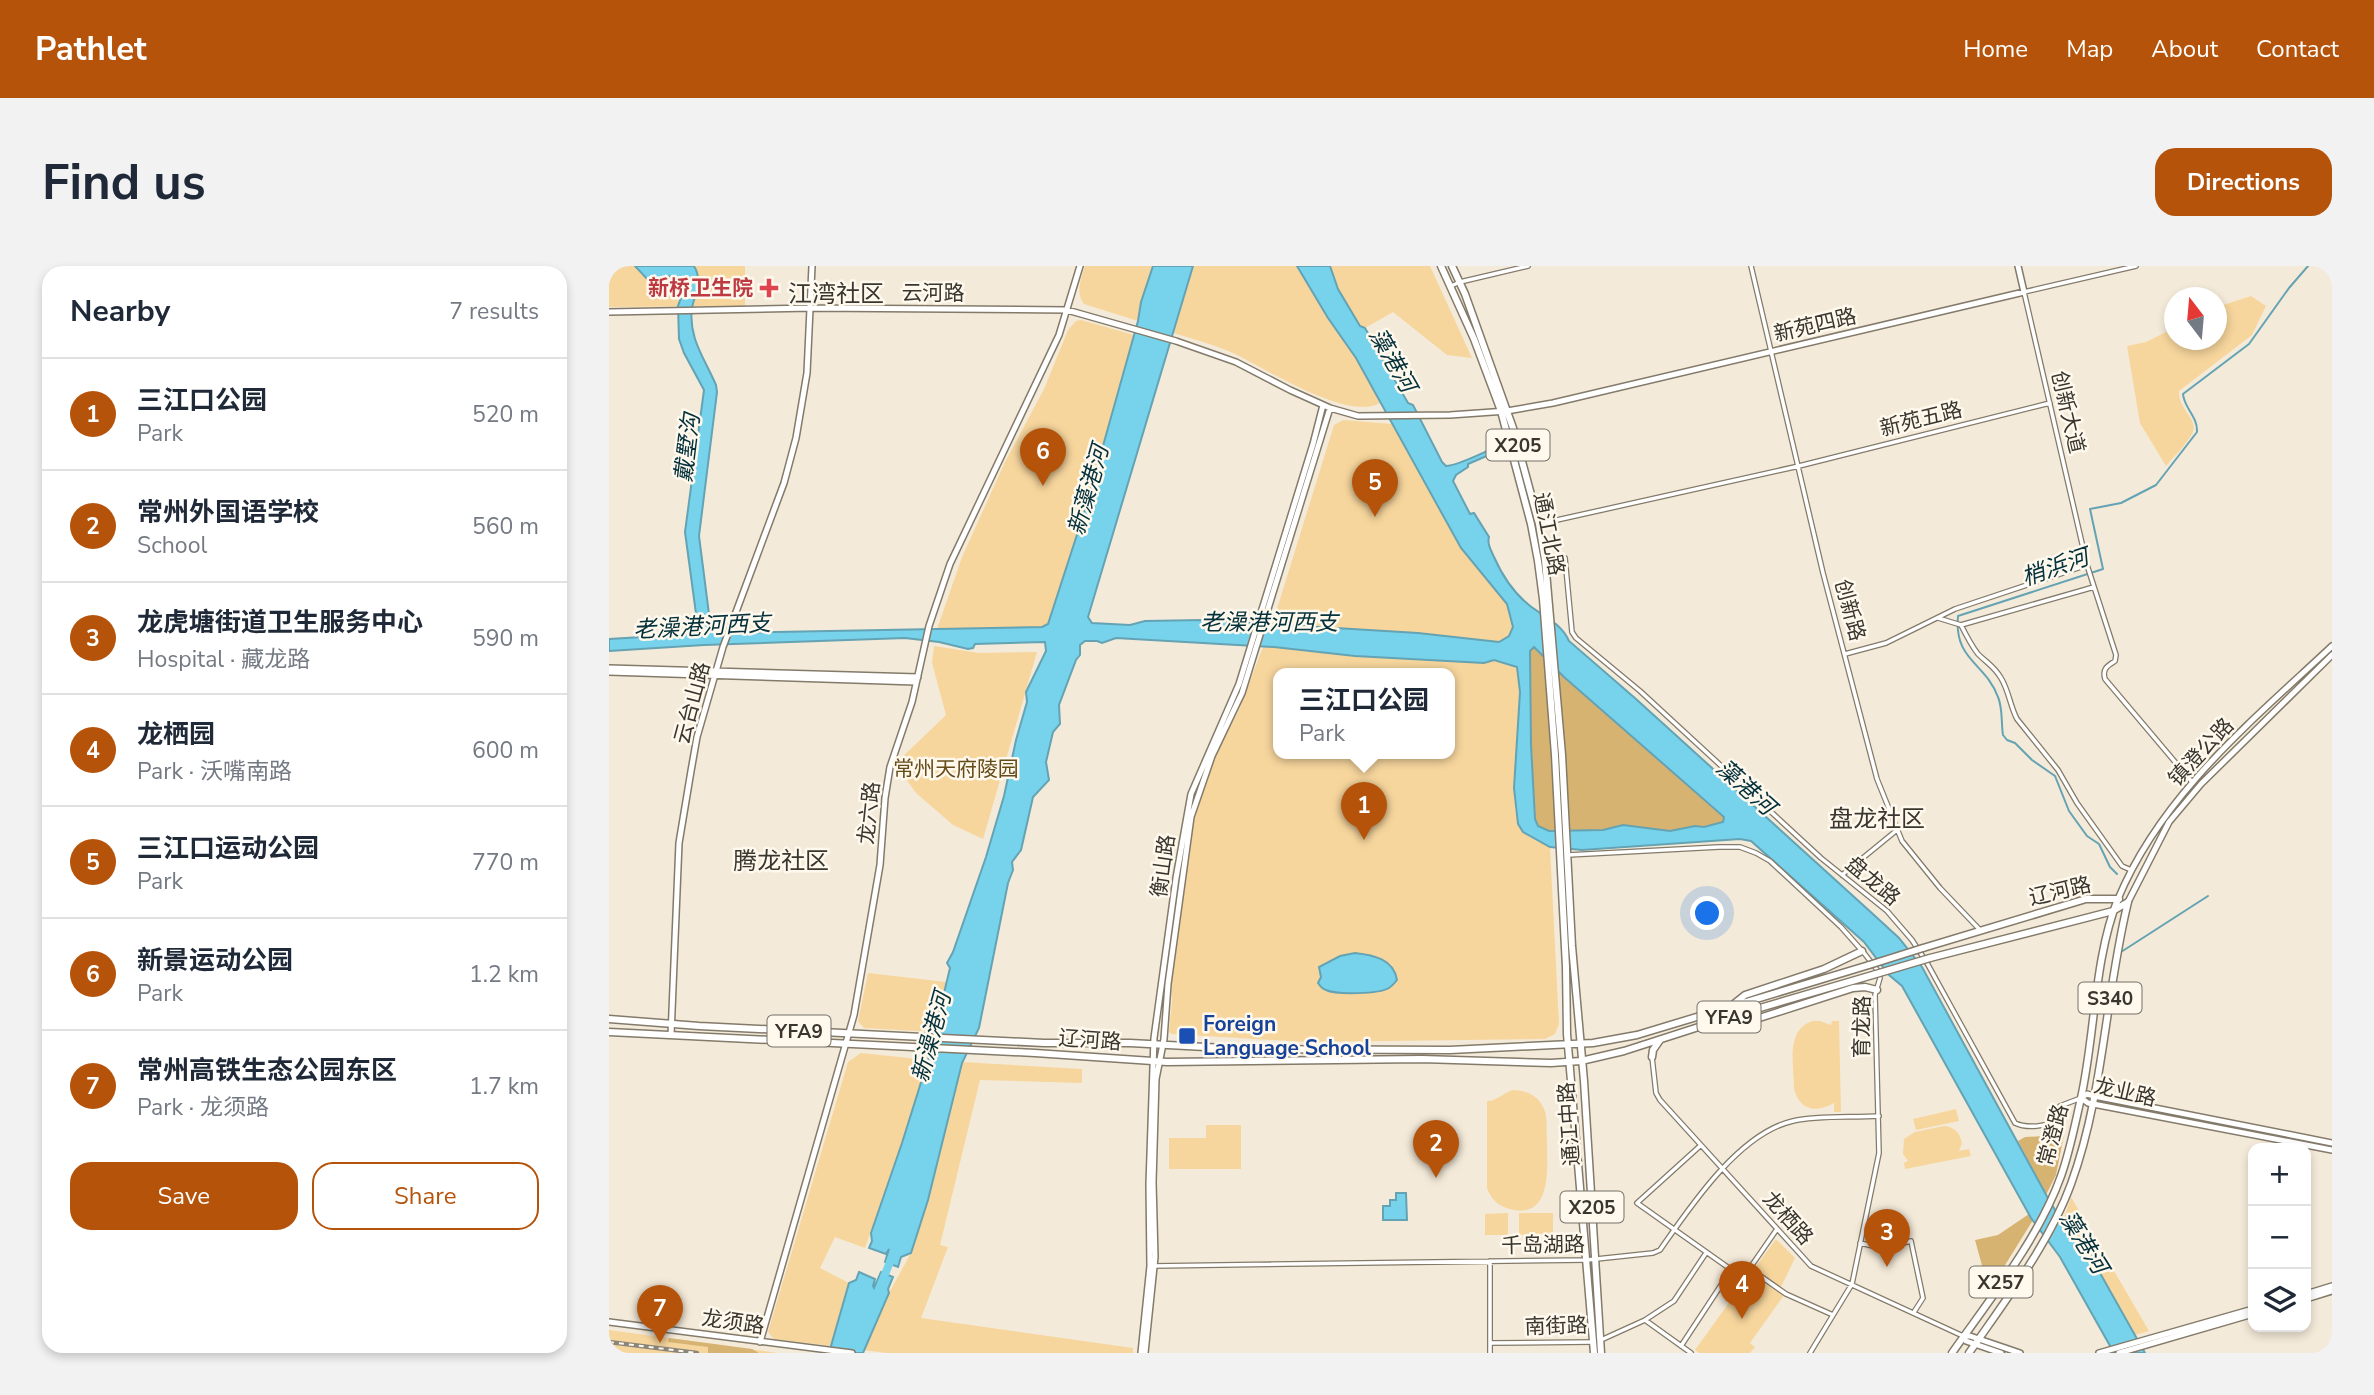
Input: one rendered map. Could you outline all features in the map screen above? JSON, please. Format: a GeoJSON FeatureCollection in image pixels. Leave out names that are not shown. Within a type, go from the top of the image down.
{"type":"FeatureCollection","features":[{"type":"Feature","properties":{"kind":"main road","name":"通江北路"},"geometry":{"type":"LineString","coordinates":[[1441,266],[1504,411],[1531,524],[1544,607],[1561,823]]}},
{"type":"Feature","properties":{"kind":"main road","name":"通江北路"},"geometry":{"type":"LineString","coordinates":[[1452,266],[1460,282],[1504,411],[1539,524],[1551,614],[1561,823]]}},
{"type":"Feature","properties":{"kind":"main road"},"geometry":{"type":"LineString","coordinates":[[1561,823],[1580,1044]]}},
{"type":"Feature","properties":{"kind":"main road"},"geometry":{"type":"LineString","coordinates":[[1563,854],[1568,1045]]}},
{"type":"Feature","properties":{"kind":"main road","name":"辽河路"},"geometry":{"type":"LineString","coordinates":[[1733,1004],[2086,899],[2118,899],[2128,902]]}},
{"type":"Feature","properties":{"kind":"main road","name":"常澄路"},"geometry":{"type":"LineString","coordinates":[[1952,1353],[2036,1228],[2061,1177],[2081,1098],[2108,934],[2118,899]]}},
{"type":"Feature","properties":{"kind":"main road","name":"辽河路"},"geometry":{"type":"LineString","coordinates":[[1736,1015],[1930,958],[2113,911],[2128,902]]}},
{"type":"Feature","properties":{"kind":"main road","name":"常澄路"},"geometry":{"type":"LineString","coordinates":[[1969,1353],[1989,1327],[2060,1212],[2080,1156],[2093,1104],[2128,902]]}},
{"type":"Feature","properties":{"kind":"main road"},"geometry":{"type":"LineString","coordinates":[[2089,916],[2105,917],[2108,934]]}},
{"type":"Feature","properties":{"kind":"main road"},"geometry":{"type":"LineString","coordinates":[[1733,1004],[1745,995],[1824,969],[1862,951]]}},
{"type":"Feature","properties":{"kind":"main road"},"geometry":{"type":"LineString","coordinates":[[1736,1015],[1753,1020],[1853,988],[1877,990]]}},
{"type":"Feature","properties":{"kind":"main road","name":"YFA9"},"geometry":{"type":"LineString","coordinates":[[1568,1045],[1637,1034],[1733,1004]]}},
{"type":"Feature","properties":{"kind":"main road","name":"YFA9"},"geometry":{"type":"LineString","coordinates":[[1570,1062],[1638,1046],[1736,1015]]}},
{"type":"Feature","properties":{"kind":"main road","name":"辽河路"},"geometry":{"type":"LineString","coordinates":[[609,1019],[850,1034],[1243,1049],[1450,1050],[1568,1045]]}},
{"type":"Feature","properties":{"kind":"main road","name":"辽河路"},"geometry":{"type":"LineString","coordinates":[[609,1032],[971,1049],[1155,1062],[1422,1059],[1512,1063],[1570,1062]]}},
{"type":"Feature","properties":{"kind":"main road"},"geometry":{"type":"LineString","coordinates":[[1652,1057],[1661,1039]]}},
{"type":"Feature","properties":{"kind":"main road","name":"通江中路"},"geometry":{"type":"LineString","coordinates":[[1580,1044],[1595,1260],[1597,1341],[1594,1353]]}},
{"type":"Feature","properties":{"kind":"main road","name":"通江中路"},"geometry":{"type":"LineString","coordinates":[[1568,1045],[1587,1261],[1597,1341],[1601,1353]]}},
{"type":"Feature","properties":{"kind":"main road"},"geometry":{"type":"LineString","coordinates":[[1638,1046],[1646,1048],[1652,1057]]}},
{"type":"Feature","properties":{"kind":"street","name":"云台山路"},"geometry":{"type":"LineString","coordinates":[[671,1035],[679,843],[697,737],[723,647],[779,495],[796,438],[807,373],[812,266]]}},
{"type":"Feature","properties":{"kind":"street","name":"龙六路"},"geometry":{"type":"LineString","coordinates":[[760,1342],[850,1034],[880,867],[890,767],[917,679],[923,645],[950,564],[1059,335],[1080,266]]}},
{"type":"Feature","properties":{"kind":"street"},"geometry":{"type":"LineString","coordinates":[[1451,286],[1528,266]]}},
{"type":"Feature","properties":{"kind":"street","name":"创新路"},"geometry":{"type":"LineString","coordinates":[[1751,266],[1877,779],[1902,841],[1933,880],[1982,932]]}},
{"type":"Feature","properties":{"kind":"street","name":"创新大道"},"geometry":{"type":"LineString","coordinates":[[2018,266],[2088,568],[2116,655],[2115,661],[2105,667],[2103,674],[2192,782]]}},
{"type":"Feature","properties":{"kind":"street","name":"新苑四路"},"geometry":{"type":"LineString","coordinates":[[1504,411],[2136,266]]}},
{"type":"Feature","properties":{"kind":"street","name":"云河路"},"geometry":{"type":"LineString","coordinates":[[609,312],[812,308],[1067,310],[1176,341],[1236,362],[1326,407]]}},
{"type":"Feature","properties":{"kind":"street","name":"新苑五路"},"geometry":{"type":"LineString","coordinates":[[1539,524],[1799,466],[2050,403]]}},
{"type":"Feature","properties":{"kind":"street"},"geometry":{"type":"LineString","coordinates":[[1326,407],[1358,416],[1504,411]]}},
{"type":"Feature","properties":{"kind":"street","name":"衡山路"},"geometry":{"type":"LineString","coordinates":[[1143,1353],[1152,1266],[1149,1184],[1155,1062],[1191,817],[1212,756],[1242,693],[1260,623],[1326,407]]}},
{"type":"Feature","properties":{"kind":"street","name":"盘龙路"},"geometry":{"type":"LineString","coordinates":[[1545,560],[1565,558],[1572,632],[1576,638],[1640,691],[1842,875],[1887,911],[1912,940],[2015,1123],[2021,1126],[2047,1125],[2056,1119],[2060,1106],[2081,1098]]}},
{"type":"Feature","properties":{"kind":"street"},"geometry":{"type":"LineString","coordinates":[[1845,654],[1886,643],[1955,609],[2088,568]]}},
{"type":"Feature","properties":{"kind":"street"},"geometry":{"type":"LineString","coordinates":[[1938,618],[1961,625],[2094,587]]}},
{"type":"Feature","properties":{"kind":"street"},"geometry":{"type":"LineString","coordinates":[[1961,625],[1980,656],[1993,665],[2004,683],[2017,719],[2058,770],[2077,803],[2122,866],[2131,870]]}},
{"type":"Feature","properties":{"kind":"street","name":"镇澄公路"},"geometry":{"type":"LineString","coordinates":[[2118,899],[2131,870],[2159,825],[2192,782],[2332,646]]}},
{"type":"Feature","properties":{"kind":"street","name":"衡山路"},"geometry":{"type":"LineString","coordinates":[[1158,1044],[1178,865],[1191,794],[1227,716],[1253,648]]}},
{"type":"Feature","properties":{"kind":"street","name":"镇澄公路"},"geometry":{"type":"LineString","coordinates":[[2128,902],[2169,821],[2201,784],[2332,655]]}},
{"type":"Feature","properties":{"kind":"street"},"geometry":{"type":"LineString","coordinates":[[609,670],[917,679]]}},
{"type":"Feature","properties":{"kind":"street"},"geometry":{"type":"LineString","coordinates":[[1842,875],[1897,830]]}},
{"type":"Feature","properties":{"kind":"street","name":"育龙路"},"geometry":{"type":"LineString","coordinates":[[1563,854],[1739,847],[1770,861],[1841,927],[1878,971],[1880,978],[1875,995],[1879,1153],[1851,1284],[1810,1353]]}},
{"type":"Feature","properties":{"kind":"street","name":"龙栖路"},"geometry":{"type":"LineString","coordinates":[[1652,1057],[1656,1093],[1660,1100],[1811,1266],[1963,1336]]}},
{"type":"Feature","properties":{"kind":"street","name":"龙业路"},"geometry":{"type":"LineString","coordinates":[[2332,1143],[2281,1136],[2093,1104],[2084,1102],[2081,1098],[2087,1094],[2281,1136],[2332,1150]]}},
{"type":"Feature","properties":{"kind":"street","name":"千岛湖路"},"geometry":{"type":"LineString","coordinates":[[1152,1266],[1587,1261],[1653,1253],[1660,1250],[1722,1168],[1758,1137],[1777,1125],[1796,1120],[1879,1116]]}},
{"type":"Feature","properties":{"kind":"street"},"geometry":{"type":"LineString","coordinates":[[2280,1143],[2281,1136]]}},
{"type":"Feature","properties":{"kind":"street"},"geometry":{"type":"LineString","coordinates":[[1700,1146],[1637,1203],[1742,1278],[1777,1229]]}},
{"type":"Feature","properties":{"kind":"street"},"geometry":{"type":"LineString","coordinates":[[1860,1243],[1882,1248],[1911,1241],[1923,1298],[1914,1312]]}},
{"type":"Feature","properties":{"kind":"street","name":"南街路"},"geometry":{"type":"LineString","coordinates":[[1490,1343],[1597,1341],[1645,1320],[1674,1301],[1706,1253]]}},
{"type":"Feature","properties":{"kind":"street"},"geometry":{"type":"LineString","coordinates":[[1490,1261],[1490,1353]]}},
{"type":"Feature","properties":{"kind":"street"},"geometry":{"type":"LineString","coordinates":[[1749,1268],[1786,1294],[1833,1315]]}},
{"type":"Feature","properties":{"kind":"street"},"geometry":{"type":"LineString","coordinates":[[1681,1346],[1731,1270]]}},
{"type":"Feature","properties":{"kind":"street"},"geometry":{"type":"LineString","coordinates":[[2311,1292],[2332,1286]]}},
{"type":"Feature","properties":{"kind":"street"},"geometry":{"type":"LineString","coordinates":[[2311,1298],[2332,1292]]}},
{"type":"Feature","properties":{"kind":"street"},"geometry":{"type":"LineString","coordinates":[[2103,1352],[2248,1312]]}},
{"type":"Feature","properties":{"kind":"street"},"geometry":{"type":"LineString","coordinates":[[1645,1320],[1691,1353]]}},
{"type":"Feature","properties":{"kind":"street","name":"龙须路"},"geometry":{"type":"LineString","coordinates":[[609,1322],[852,1353]]}},
{"type":"Feature","properties":{"kind":"street"},"geometry":{"type":"LineString","coordinates":[[1963,1336],[1966,1341],[2020,1353]]}},
{"type":"Feature","properties":{"kind":"street"},"geometry":{"type":"LineString","coordinates":[[1977,1342],[2001,1353]]}},
{"type":"Feature","properties":{"kind":"street"},"geometry":{"type":"LineString","coordinates":[[2119,1353],[2147,1342]]}},
{"type":"Feature","properties":{"kind":"green space"},"geometry":{"type":"Polygon","coordinates":[[[609,266],[745,266],[745,306],[609,307],[609,266]]]}},
{"type":"Feature","properties":{"kind":"green space"},"geometry":{"type":"Polygon","coordinates":[[[1085,266],[1153,266],[1141,302],[1138,321],[1084,304],[1079,291],[1085,266]]]}},
{"type":"Feature","properties":{"kind":"green space"},"geometry":{"type":"Polygon","coordinates":[[[1193,266],[1297,266],[1356,358],[1380,403],[1366,407],[1329,400],[1228,351],[1174,333],[1193,266]]]}},
{"type":"Feature","properties":{"kind":"green space"},"geometry":{"type":"Polygon","coordinates":[[[1330,266],[1430,266],[1472,358],[1447,355],[1393,312],[1365,328],[1360,326],[1338,289],[1330,266]]]}},
{"type":"Feature","properties":{"kind":"green space"},"geometry":{"type":"Polygon","coordinates":[[[2251,296],[2266,306],[2252,335],[2179,391],[2194,429],[2187,442],[2166,466],[2140,423],[2127,346],[2146,342],[2164,333],[2164,350],[2227,350],[2227,304],[2251,296]]]}},
{"type":"Feature","properties":{"kind":"green space"},"geometry":{"type":"Polygon","coordinates":[[[1081,320],[1134,335],[1085,510],[1048,624],[1042,627],[937,629],[962,557],[1005,462],[1044,389],[1068,330],[1076,321],[1081,320]]]}},
{"type":"Feature","properties":{"kind":"green space"},"geometry":{"type":"Polygon","coordinates":[[[1343,420],[1392,424],[1461,548],[1507,604],[1513,627],[1509,636],[1499,642],[1418,633],[1272,625],[1334,425],[1343,420]]]}},
{"type":"Feature","properties":{"kind":"green space","name":"常州天府陵园"},"geometry":{"type":"Polygon","coordinates":[[[934,646],[979,653],[1037,652],[983,839],[953,825],[916,793],[895,764],[946,715],[932,663],[934,646]]]}},
{"type":"Feature","properties":{"kind":"green space"},"geometry":{"type":"Polygon","coordinates":[[[1263,647],[1494,660],[1517,668],[1520,705],[1515,801],[1517,819],[1522,831],[1550,847],[1559,1024],[1555,1034],[1545,1039],[1307,1042],[1169,1032],[1171,983],[1195,813],[1214,757],[1238,712],[1263,647]]]}},
{"type":"Feature","properties":{"kind":"green space"},"geometry":{"type":"Polygon","coordinates":[[[868,973],[946,982],[934,1032],[864,1028],[858,1021],[868,973]]]}},
{"type":"Feature","properties":{"kind":"green space"},"geometry":{"type":"Polygon","coordinates":[[[1813,1021],[1831,1025],[1832,1021],[1839,1021],[1841,1112],[1834,1112],[1834,1103],[1821,1108],[1809,1108],[1800,1102],[1794,1089],[1795,1040],[1804,1025],[1813,1021]]]}},
{"type":"Feature","properties":{"kind":"green space"},"geometry":{"type":"Polygon","coordinates":[[[861,1053],[928,1060],[865,1248],[835,1237],[820,1268],[849,1283],[832,1346],[774,1339],[768,1332],[848,1062],[861,1053]]]}},
{"type":"Feature","properties":{"kind":"green space"},"geometry":{"type":"Polygon","coordinates":[[[962,1062],[1082,1069],[1082,1083],[980,1080],[940,1245],[948,1247],[921,1318],[1133,1348],[1133,1353],[886,1353],[864,1350],[889,1293],[911,1253],[928,1200],[962,1062]]]}},
{"type":"Feature","properties":{"kind":"green space"},"geometry":{"type":"Polygon","coordinates":[[[1513,1090],[1535,1097],[1542,1104],[1546,1121],[1545,1189],[1534,1207],[1524,1211],[1499,1204],[1487,1188],[1487,1101],[1513,1090]]]}},
{"type":"Feature","properties":{"kind":"green space"},"geometry":{"type":"Polygon","coordinates":[[[1956,1109],[1959,1121],[1916,1130],[1913,1119],[1956,1109]]]}},
{"type":"Feature","properties":{"kind":"green space"},"geometry":{"type":"Polygon","coordinates":[[[1206,1125],[1241,1125],[1241,1169],[1169,1169],[1169,1138],[1206,1138],[1206,1125]]]}},
{"type":"Feature","properties":{"kind":"green space"},"geometry":{"type":"Polygon","coordinates":[[[1944,1126],[1956,1131],[1960,1136],[1962,1143],[1959,1151],[1969,1149],[1971,1156],[1905,1169],[1904,1163],[1908,1161],[1903,1154],[1904,1139],[1915,1132],[1944,1126]]]}},
{"type":"Feature","properties":{"kind":"green space"},"geometry":{"type":"Polygon","coordinates":[[[2071,1197],[2149,1331],[2135,1335],[2082,1242],[2067,1229],[2063,1221],[2071,1197]]]}},
{"type":"Feature","properties":{"kind":"green space"},"geometry":{"type":"Polygon","coordinates":[[[1508,1213],[1508,1235],[1485,1235],[1485,1214],[1508,1213]]]}},
{"type":"Feature","properties":{"kind":"green space"},"geometry":{"type":"Polygon","coordinates":[[[1519,1213],[1553,1213],[1553,1234],[1519,1235],[1519,1213]]]}},
{"type":"Feature","properties":{"kind":"green space"},"geometry":{"type":"Polygon","coordinates":[[[1776,1239],[1795,1258],[1781,1287],[1754,1269],[1776,1239]]]}},
{"type":"Feature","properties":{"kind":"green space"},"geometry":{"type":"Polygon","coordinates":[[[1751,1272],[1784,1295],[1750,1343],[1755,1347],[1750,1353],[1699,1353],[1695,1350],[1751,1272]]]}},
{"type":"Feature","properties":{"kind":"green space"},"geometry":{"type":"Polygon","coordinates":[[[609,1330],[778,1353],[609,1353],[609,1330]]]}},
{"type":"Feature","properties":{"kind":"shaded area"},"geometry":{"type":"Polygon","coordinates":[[[1534,647],[1564,677],[1725,818],[1723,822],[1670,831],[1624,825],[1603,830],[1549,831],[1538,826],[1535,819],[1531,745],[1530,651],[1534,647]]]}},
{"type":"Feature","properties":{"kind":"shaded area"},"geometry":{"type":"Polygon","coordinates":[[[2064,1135],[2056,1175],[2046,1195],[2018,1141],[2025,1137],[2064,1135]]]}},
{"type":"Feature","properties":{"kind":"shaded area"},"geometry":{"type":"Polygon","coordinates":[[[2029,1214],[2033,1220],[1989,1291],[1975,1240],[1998,1235],[2029,1214]]]}},
{"type":"Feature","properties":{"kind":"shaded area"},"geometry":{"type":"Polygon","coordinates":[[[669,1338],[752,1349],[759,1353],[708,1353],[708,1347],[668,1342],[669,1338]]]}},
{"type":"Feature","properties":{"kind":"water","name":"老澡港河西支"},"geometry":{"type":"Polygon","coordinates":[[[635,266],[694,266],[697,271],[698,287],[691,319],[698,348],[717,392],[699,536],[710,622],[720,633],[1042,627],[1048,624],[1085,510],[1153,266],[1193,266],[1088,617],[1092,623],[1130,625],[1145,621],[1203,620],[1418,633],[1499,642],[1509,636],[1513,627],[1507,604],[1461,548],[1356,358],[1297,266],[1330,266],[1338,289],[1360,326],[1365,328],[1408,403],[1413,405],[1442,462],[1446,466],[1456,464],[1494,448],[1496,452],[1468,464],[1453,481],[1470,514],[1474,513],[1489,537],[1494,557],[1513,589],[1529,605],[1557,625],[1569,641],[1899,938],[1922,967],[2050,1202],[2067,1228],[2082,1241],[2145,1353],[2114,1353],[2060,1257],[2031,1218],[1902,986],[1889,975],[1864,942],[1751,841],[1740,839],[1582,850],[1550,847],[1523,832],[1518,824],[1514,788],[1520,692],[1517,667],[1494,660],[1484,663],[1355,656],[1274,647],[1116,638],[1102,643],[1085,641],[1080,645],[1080,655],[1059,705],[1060,724],[1053,732],[1046,762],[1049,780],[1033,797],[1021,850],[1012,862],[1013,870],[1008,883],[979,1028],[962,1063],[928,1200],[911,1253],[901,1257],[898,1267],[885,1262],[889,1249],[886,1254],[869,1248],[871,1233],[928,1060],[950,968],[947,963],[986,857],[1027,702],[1026,692],[1046,651],[1045,642],[975,644],[968,649],[905,638],[609,651],[609,639],[691,634],[697,621],[685,532],[704,390],[679,339],[678,306],[682,295],[676,282],[670,276],[648,280],[635,266]],[[1534,647],[1530,651],[1531,745],[1535,819],[1538,826],[1549,831],[1603,830],[1623,825],[1670,831],[1723,822],[1724,817],[1564,677],[1534,647]]]}},
{"type":"Feature","properties":{"kind":"water"},"geometry":{"type":"Polygon","coordinates":[[[1355,953],[1382,959],[1392,967],[1397,980],[1389,988],[1367,993],[1339,993],[1321,987],[1318,983],[1321,977],[1319,967],[1340,956],[1355,953]]]}},
{"type":"Feature","properties":{"kind":"water"},"geometry":{"type":"Polygon","coordinates":[[[1396,1193],[1406,1193],[1407,1220],[1383,1220],[1383,1206],[1390,1206],[1390,1200],[1396,1200],[1396,1193]]]}},
{"type":"Feature","properties":{"kind":"water"},"geometry":{"type":"Polygon","coordinates":[[[859,1272],[875,1279],[874,1288],[881,1272],[893,1277],[889,1293],[863,1353],[829,1353],[849,1283],[856,1280],[859,1272]]]}},
{"type":"Feature","properties":{"kind":"waterway","name":"梢浜河"},"geometry":{"type":"LineString","coordinates":[[2117,874],[2110,867],[2099,844],[2087,836],[2069,811],[2055,776],[2003,735],[1998,697],[1986,676],[1965,652],[1958,631],[1958,616],[2103,569],[2090,509],[2121,503],[2156,485],[2197,432],[2183,394],[2249,344],[2308,266]]}},
{"type":"Feature","properties":{"kind":"waterway"},"geometry":{"type":"LineString","coordinates":[[2121,952],[2208,896]]}},
{"type":"Feature","properties":{"kind":"waterway","name":"新澡港河"},"geometry":{"type":"LineString","coordinates":[[881,1284],[892,1257]]}},
{"type":"Feature","properties":{"kind":"railway"},"geometry":{"type":"LineString","coordinates":[[609,1342],[697,1353]]}},
{"type":"Feature","properties":{"kind":"place","name":"新桥卫生院"},"geometry":{"type":"Point","coordinates":[769,288]}},
{"type":"Feature","properties":{"kind":"place","name":"新景运动公园"},"geometry":{"type":"Point","coordinates":[1043,486]}},
{"type":"Feature","properties":{"kind":"place","name":"三江口运动公园"},"geometry":{"type":"Point","coordinates":[1375,517]}},
{"type":"Feature","properties":{"kind":"place","name":"三江口公园"},"geometry":{"type":"Point","coordinates":[1364,840]}},
{"type":"Feature","properties":{"kind":"place","name":"Foreign Language School"},"geometry":{"type":"Point","coordinates":[1187,1036]}},
{"type":"Feature","properties":{"kind":"place","name":"常州外国语学校"},"geometry":{"type":"Point","coordinates":[1436,1178]}},
{"type":"Feature","properties":{"kind":"place","name":"龙虎塘街道卫生服务中心"},"geometry":{"type":"Point","coordinates":[1887,1267]}},
{"type":"Feature","properties":{"kind":"place","name":"龙栖园"},"geometry":{"type":"Point","coordinates":[1742,1319]}},
{"type":"Feature","properties":{"kind":"place","name":"常州高铁生态公园东区"},"geometry":{"type":"Point","coordinates":[660,1343]}},
{"type":"Feature","properties":{"kind":"district","name":"江湾社区"},"geometry":{"type":"Point","coordinates":[836,294]}},
{"type":"Feature","properties":{"kind":"district","name":"盘龙社区"},"geometry":{"type":"Point","coordinates":[1877,819]}},
{"type":"Feature","properties":{"kind":"district","name":"腾龙社区"},"geometry":{"type":"Point","coordinates":[781,861]}},
{"type":"Feature","properties":{"kind":"water label","name":"藻港河"},"geometry":{"type":"Point","coordinates":[1393,360]}},
{"type":"Feature","properties":{"kind":"water label","name":"戴墅沟"},"geometry":{"type":"Point","coordinates":[687,448]}},
{"type":"Feature","properties":{"kind":"water label","name":"新藻港河"},"geometry":{"type":"Point","coordinates":[1088,490]}},
{"type":"Feature","properties":{"kind":"water label","name":"藻港河"},"geometry":{"type":"Point","coordinates":[1746,787]}},
{"type":"Feature","properties":{"kind":"water label","name":"藻港河"},"geometry":{"type":"Point","coordinates":[2084,1242]}}]}
